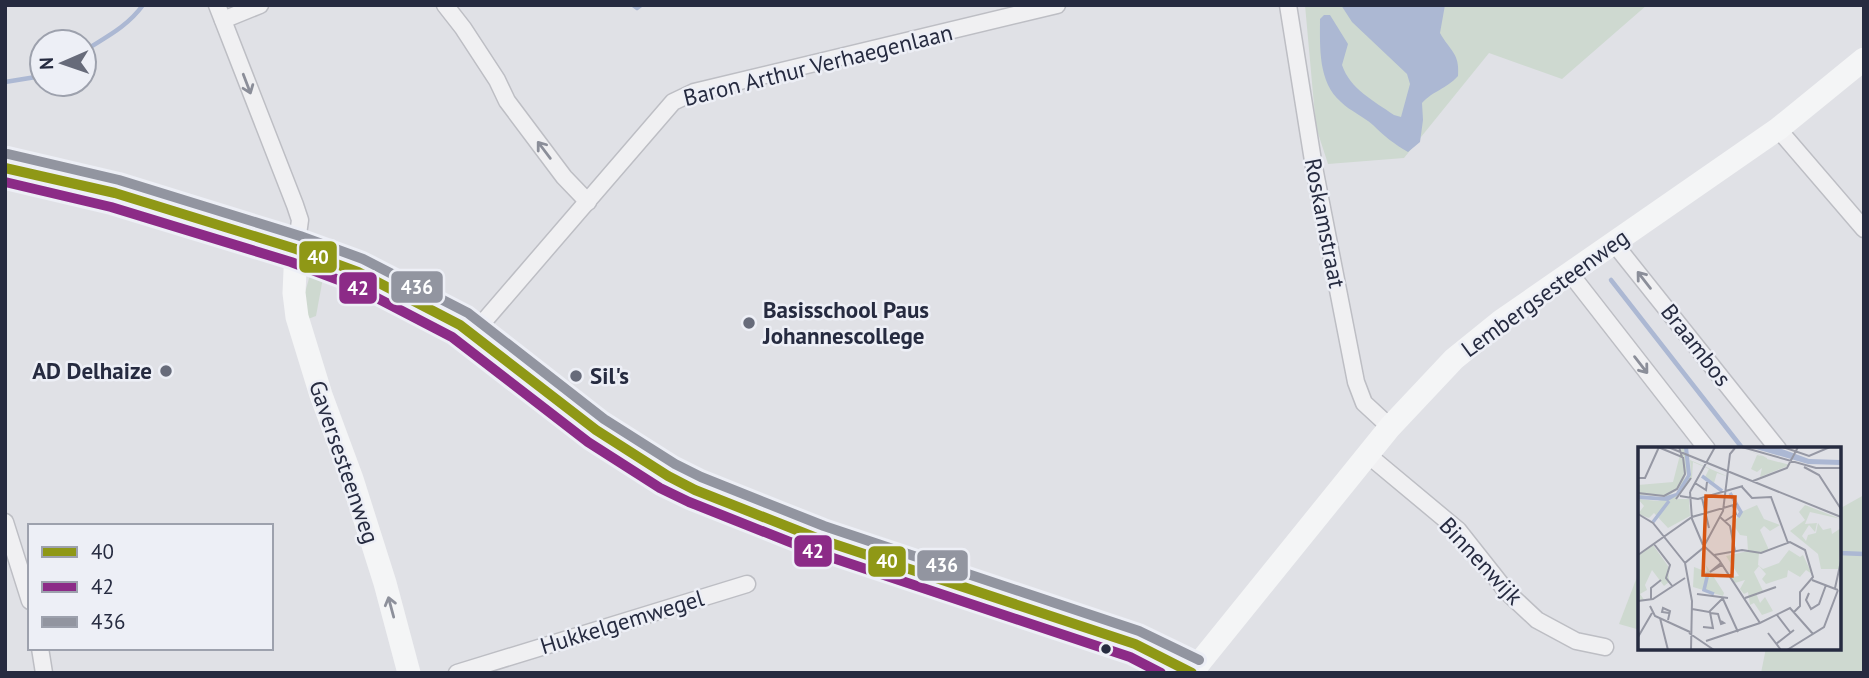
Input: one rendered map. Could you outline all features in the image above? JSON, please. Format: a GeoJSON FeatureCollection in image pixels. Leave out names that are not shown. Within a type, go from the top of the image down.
{"type":"FeatureCollection","features":[{"type":"Feature","properties":{"kind":"street"},"geometry":{"type":"LineString","coordinates":[[260,5],[220,13],[300,220],[296,249]]}},
{"type":"Feature","properties":{"kind":"street"},"geometry":{"type":"LineString","coordinates":[[445,5],[498,80],[507,101],[564,177],[588,202]]}},
{"type":"Feature","properties":{"kind":"street","name":"Baron Arthur Verhaegenlaan"},"geometry":{"type":"LineString","coordinates":[[474,334],[673,102],[694,92],[1057,5]]}},
{"type":"Feature","properties":{"kind":"street","name":"Roskamstraat"},"geometry":{"type":"LineString","coordinates":[[1288,5],[1312,155],[1356,382],[1364,402],[1390,427]]}},
{"type":"Feature","properties":{"kind":"street","name":"Lembergsesteenweg"},"geometry":{"type":"LineString","coordinates":[[1192,672],[1390,427],[1454,359],[1569,272],[1777,129],[1864,59]]}},
{"type":"Feature","properties":{"kind":"street"},"geometry":{"type":"LineString","coordinates":[[1777,129],[1864,229]]}},
{"type":"Feature","properties":{"kind":"street"},"geometry":{"type":"LineString","coordinates":[[5,168],[115,194],[341,264],[389,286],[474,334],[596,430],[695,490],[819,539],[1135,644],[1192,672]]}},
{"type":"Feature","properties":{"kind":"street","name":"Braambos"},"geometry":{"type":"LineString","coordinates":[[1613,242],[1776,447]]}},
{"type":"Feature","properties":{"kind":"street","name":"Gaversesteenweg"},"geometry":{"type":"LineString","coordinates":[[296,249],[294,293],[297,317],[385,583],[409,673]]}},
{"type":"Feature","properties":{"kind":"street"},"geometry":{"type":"LineString","coordinates":[[1569,272],[1705,447]]}},
{"type":"Feature","properties":{"kind":"street","name":"Binnenwijk"},"geometry":{"type":"LineString","coordinates":[[1368,455],[1458,530],[1507,592],[1537,620],[1576,641],[1605,647]]}},
{"type":"Feature","properties":{"kind":"street"},"geometry":{"type":"LineString","coordinates":[[5,522],[28,595]]}},
{"type":"Feature","properties":{"kind":"street","name":"Hukkelgemwegel"},"geometry":{"type":"LineString","coordinates":[[457,673],[747,584]]}},
{"type":"Feature","properties":{"kind":"street"},"geometry":{"type":"LineString","coordinates":[[40,650],[44,673]]}},
{"type":"Feature","properties":{"kind":"shaded area"},"geometry":{"type":"Polygon","coordinates":[[[1305,5],[1647,5],[1562,79],[1489,53],[1404,158],[1328,164],[1316,127],[1305,5]]]}},
{"type":"Feature","properties":{"kind":"shaded area"},"geometry":{"type":"Polygon","coordinates":[[[310,275],[323,278],[316,316],[308,319],[304,296],[310,275]]]}},
{"type":"Feature","properties":{"kind":"shaded area"},"geometry":{"type":"Polygon","coordinates":[[[1864,495],[1864,673],[1761,673],[1766,650],[1841,650],[1841,508],[1864,495]]]}},
{"type":"Feature","properties":{"kind":"shaded area"},"geometry":{"type":"Polygon","coordinates":[[[1638,574],[1638,629],[1619,624],[1638,574]]]}},
{"type":"Feature","properties":{"kind":"water"},"geometry":{"type":"Polygon","coordinates":[[[1341,5],[1445,5],[1440,33],[1456,57],[1458,76],[1422,103],[1420,142],[1408,152],[1345,105],[1328,85],[1321,53],[1320,19],[1324,15],[1330,15],[1348,44],[1342,65],[1351,81],[1364,94],[1401,117],[1410,84],[1407,74],[1352,22],[1341,5]]]}},
{"type":"Feature","properties":{"kind":"waterway"},"geometry":{"type":"LineString","coordinates":[[98,42],[123,26],[143,5]]}},
{"type":"Feature","properties":{"kind":"waterway"},"geometry":{"type":"LineString","coordinates":[[633,5],[637,8],[641,5]]}},
{"type":"Feature","properties":{"kind":"waterway"},"geometry":{"type":"LineString","coordinates":[[5,82],[28,78]]}},
{"type":"Feature","properties":{"kind":"waterway"},"geometry":{"type":"LineString","coordinates":[[1611,280],[1741,447]]}},
{"type":"Feature","properties":{"kind":"waterway"},"geometry":{"type":"LineString","coordinates":[[1841,553],[1864,554]]}},
{"type":"Feature","properties":{"kind":"transit line","name":"436"},"geometry":{"type":"LineString","coordinates":[[8,154],[119,180],[300,236],[363,259],[468,313],[604,419],[675,464],[701,477],[824,526],[1139,631],[1199,660]]}},
{"type":"Feature","properties":{"kind":"transit line","name":"40"},"geometry":{"type":"LineString","coordinates":[[5,168],[115,193],[296,249],[358,272],[460,325],[596,430],[695,490],[819,539],[1135,644],[1192,673]]}},
{"type":"Feature","properties":{"kind":"transit line","name":"42"},"geometry":{"type":"LineString","coordinates":[[5,182],[111,207],[291,262],[352,285],[452,337],[588,442],[660,488],[689,502],[815,552],[1130,657],[1161,673]]}},
{"type":"Feature","properties":{"kind":"place","name":"Basisschool Paus Johannescollege"},"geometry":{"type":"Point","coordinates":[749,323]}},
{"type":"Feature","properties":{"kind":"place","name":"AD Delhaize"},"geometry":{"type":"Point","coordinates":[166,371]}},
{"type":"Feature","properties":{"kind":"place","name":"Sil's"},"geometry":{"type":"Point","coordinates":[576,376]}}]}
